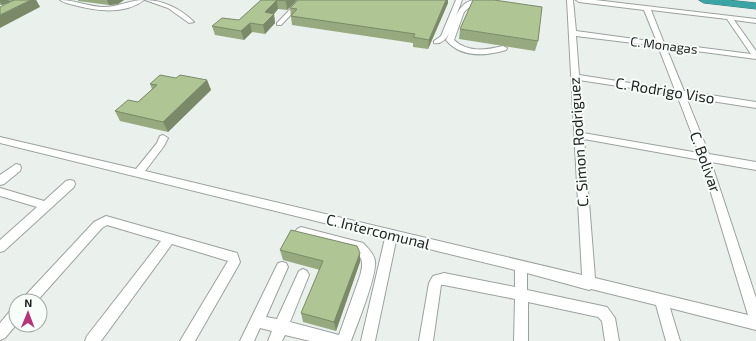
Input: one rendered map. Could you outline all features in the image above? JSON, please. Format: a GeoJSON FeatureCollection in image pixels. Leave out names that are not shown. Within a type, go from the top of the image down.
{"type":"FeatureCollection","features":[{"type":"Feature","properties":{"kind":"highway"},"geometry":{"type":"LineString","coordinates":[[704,0],[756,6]]}},
{"type":"Feature","properties":{"kind":"highway"},"geometry":{"type":"LineString","coordinates":[[747,0],[756,1]]}},
{"type":"Feature","properties":{"kind":"street"},"geometry":{"type":"LineString","coordinates":[[63,0],[88,7],[108,10],[117,9],[141,0]]}},
{"type":"Feature","properties":{"kind":"street"},"geometry":{"type":"LineString","coordinates":[[148,0],[173,5],[191,22]]}},
{"type":"Feature","properties":{"kind":"street"},"geometry":{"type":"LineString","coordinates":[[279,24],[302,0]]}},
{"type":"Feature","properties":{"kind":"street"},"geometry":{"type":"LineString","coordinates":[[436,42],[444,37],[456,0]]}},
{"type":"Feature","properties":{"kind":"street"},"geometry":{"type":"LineString","coordinates":[[474,0],[464,6],[460,12],[450,40],[461,48],[477,52],[494,52],[503,48]]}},
{"type":"Feature","properties":{"kind":"street","name":"C. Simon Rodriguez"},"geometry":{"type":"LineString","coordinates":[[570,0],[589,284]]}},
{"type":"Feature","properties":{"kind":"street"},"geometry":{"type":"LineString","coordinates":[[579,0],[756,21]]}},
{"type":"Feature","properties":{"kind":"street","name":"C. Bolivar"},"geometry":{"type":"LineString","coordinates":[[646,8],[705,157],[756,318]]}},
{"type":"Feature","properties":{"kind":"street"},"geometry":{"type":"LineString","coordinates":[[729,18],[756,57]]}},
{"type":"Feature","properties":{"kind":"street","name":"C. Monagas"},"geometry":{"type":"LineString","coordinates":[[572,33],[756,57]]}},
{"type":"Feature","properties":{"kind":"street","name":"C. Rodrigo Viso"},"geometry":{"type":"LineString","coordinates":[[574,77],[756,105]]}},
{"type":"Feature","properties":{"kind":"street"},"geometry":{"type":"LineString","coordinates":[[578,135],[756,166]]}},
{"type":"Feature","properties":{"kind":"street"},"geometry":{"type":"LineString","coordinates":[[138,174],[161,144],[163,138]]}},
{"type":"Feature","properties":{"kind":"street","name":"C. Intercomunal"},"geometry":{"type":"LineString","coordinates":[[2,141],[589,284],[756,323]]}},
{"type":"Feature","properties":{"kind":"street"},"geometry":{"type":"LineString","coordinates":[[0,181],[16,168]]}},
{"type":"Feature","properties":{"kind":"street"},"geometry":{"type":"LineString","coordinates":[[0,247],[70,184]]}},
{"type":"Feature","properties":{"kind":"street"},"geometry":{"type":"LineString","coordinates":[[0,192],[46,206]]}},
{"type":"Feature","properties":{"kind":"street"},"geometry":{"type":"LineString","coordinates":[[36,293],[98,225],[106,220],[233,257],[234,262],[187,341]]}},
{"type":"Feature","properties":{"kind":"street"},"geometry":{"type":"LineString","coordinates":[[301,232],[359,246],[366,253],[369,263],[363,286],[344,341]]}},
{"type":"Feature","properties":{"kind":"street"},"geometry":{"type":"LineString","coordinates":[[368,341],[391,235]]}},
{"type":"Feature","properties":{"kind":"street"},"geometry":{"type":"LineString","coordinates":[[92,341],[170,238]]}},
{"type":"Feature","properties":{"kind":"street"},"geometry":{"type":"LineString","coordinates":[[247,341],[282,267]]}},
{"type":"Feature","properties":{"kind":"street"},"geometry":{"type":"LineString","coordinates":[[521,267],[521,341]]}},
{"type":"Feature","properties":{"kind":"street"},"geometry":{"type":"LineString","coordinates":[[275,341],[303,274]]}},
{"type":"Feature","properties":{"kind":"street"},"geometry":{"type":"LineString","coordinates":[[426,341],[435,283],[437,280],[444,279],[602,311],[608,318],[612,341]]}},
{"type":"Feature","properties":{"kind":"street"},"geometry":{"type":"LineString","coordinates":[[662,300],[672,341]]}},
{"type":"Feature","properties":{"kind":"street"},"geometry":{"type":"LineString","coordinates":[[257,321],[337,341]]}},
{"type":"Feature","properties":{"kind":"street"},"geometry":{"type":"LineString","coordinates":[[0,333],[8,324]]}},
{"type":"Feature","properties":{"kind":"building"},"geometry":{"type":"Polygon","coordinates":[[[14,0],[31,0],[0,15],[0,7],[14,0]]]}},
{"type":"Feature","properties":{"kind":"building"},"geometry":{"type":"Polygon","coordinates":[[[261,0],[277,0],[265,12],[274,14],[263,25],[250,23],[241,31],[212,26],[222,18],[239,20],[261,0]]]}},
{"type":"Feature","properties":{"kind":"building"},"geometry":{"type":"Polygon","coordinates":[[[298,0],[446,0],[429,40],[413,37],[415,34],[291,16],[297,9],[290,8],[298,0]]]}},
{"type":"Feature","properties":{"kind":"building"},"geometry":{"type":"Polygon","coordinates":[[[473,0],[494,0],[542,7],[538,41],[460,29],[473,0]]]}},
{"type":"Feature","properties":{"kind":"building"},"geometry":{"type":"Polygon","coordinates":[[[160,75],[176,78],[180,75],[207,80],[163,122],[115,111],[128,100],[138,102],[157,85],[150,84],[160,75]]]}},
{"type":"Feature","properties":{"kind":"building"},"geometry":{"type":"Polygon","coordinates":[[[291,230],[357,246],[360,253],[334,322],[301,313],[323,261],[280,250],[291,230]]]}}]}
